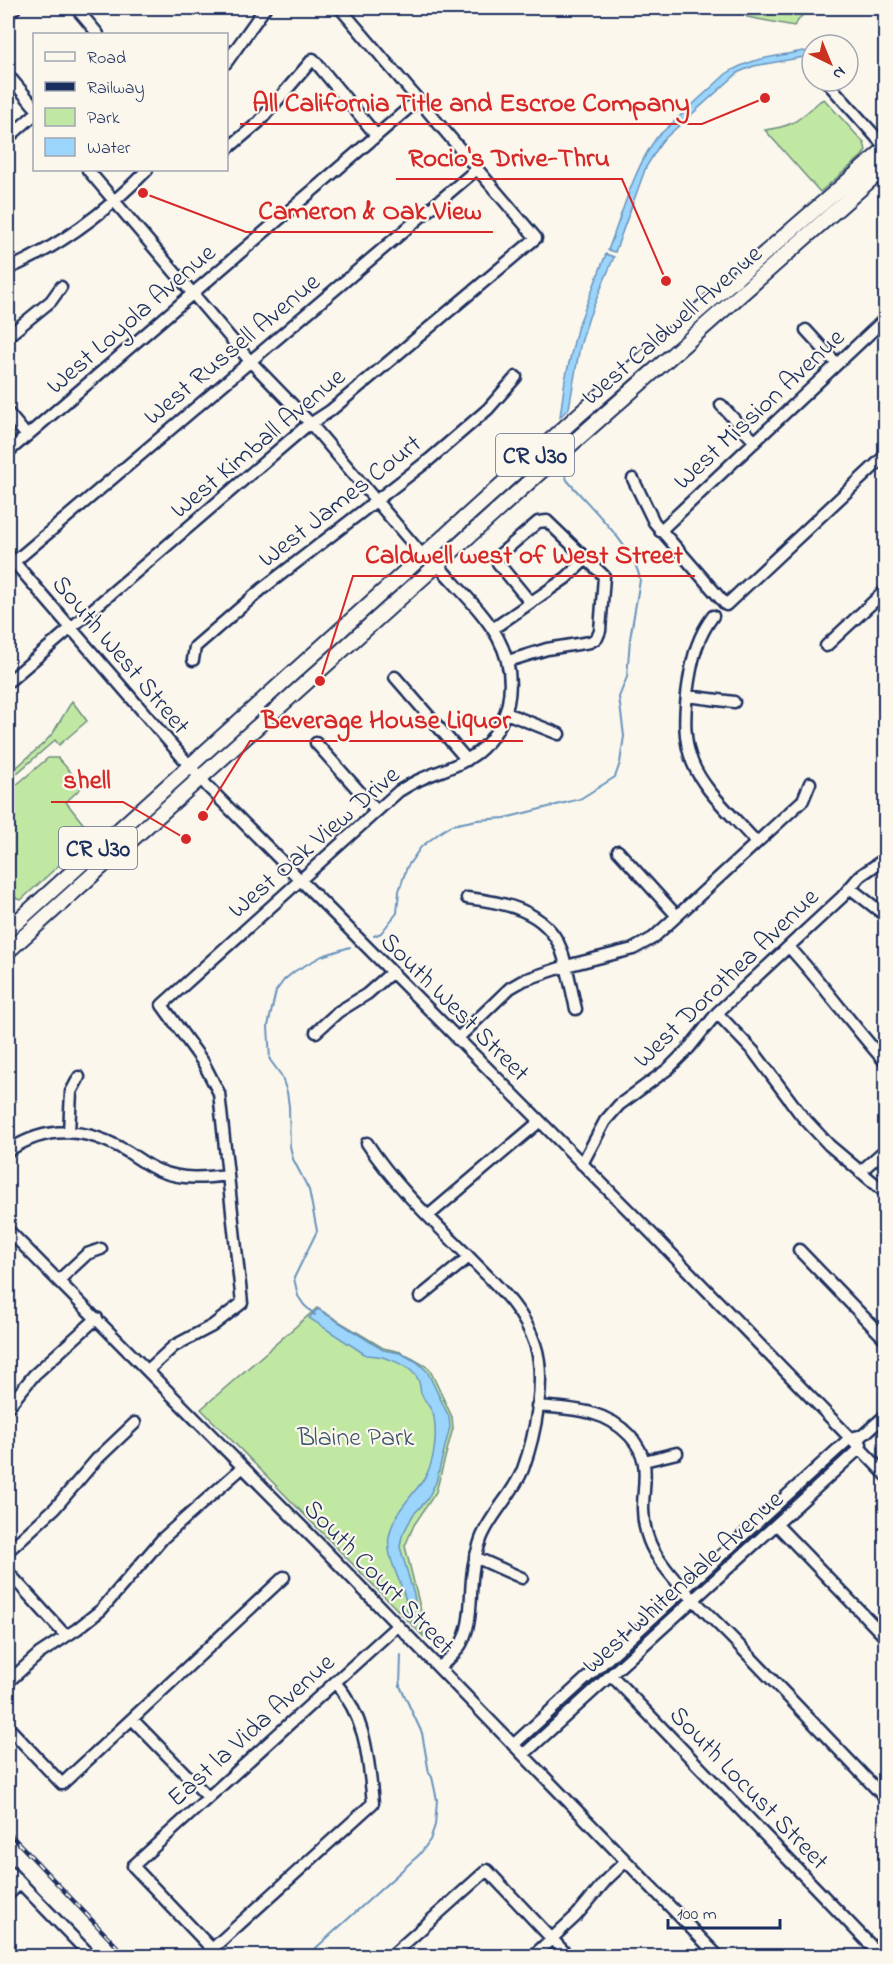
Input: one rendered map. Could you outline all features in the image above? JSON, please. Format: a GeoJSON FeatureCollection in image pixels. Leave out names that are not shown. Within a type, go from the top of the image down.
{"type":"FeatureCollection","features":[{"type":"Feature","properties":{"kind":"main road","name":"West Caldwell Avenue"},"geometry":{"type":"LineString","coordinates":[[8,930],[581,413],[885,148]]}},
{"type":"Feature","properties":{"kind":"main road","name":"West Caldwell Avenue"},"geometry":{"type":"LineString","coordinates":[[8,951],[199,777],[885,166]]}},
{"type":"Feature","properties":{"kind":"main road"},"geometry":{"type":"LineString","coordinates":[[695,335],[701,320],[750,277],[754,269],[754,261]]}},
{"type":"Feature","properties":{"kind":"main road"},"geometry":{"type":"LineString","coordinates":[[368,626],[380,605],[422,566],[423,556]]}},
{"type":"Feature","properties":{"kind":"main road"},"geometry":{"type":"LineString","coordinates":[[8,941],[24,925],[25,914]]}},
{"type":"Feature","properties":{"kind":"street"},"geometry":{"type":"LineString","coordinates":[[8,15],[15,8]]}},
{"type":"Feature","properties":{"kind":"street"},"geometry":{"type":"LineString","coordinates":[[76,8],[97,33]]}},
{"type":"Feature","properties":{"kind":"street"},"geometry":{"type":"LineString","coordinates":[[228,60],[265,8]]}},
{"type":"Feature","properties":{"kind":"street"},"geometry":{"type":"LineString","coordinates":[[340,8],[477,169]]}},
{"type":"Feature","properties":{"kind":"street"},"geometry":{"type":"LineString","coordinates":[[228,148],[258,123],[313,59],[376,135]]}},
{"type":"Feature","properties":{"kind":"street"},"geometry":{"type":"LineString","coordinates":[[8,75],[33,105]]}},
{"type":"Feature","properties":{"kind":"street"},"geometry":{"type":"LineString","coordinates":[[837,93],[885,148]]}},
{"type":"Feature","properties":{"kind":"street","name":"West Loyola Avenue"},"geometry":{"type":"LineString","coordinates":[[8,452],[418,100]]}},
{"type":"Feature","properties":{"kind":"street"},"geometry":{"type":"LineString","coordinates":[[8,138],[33,116]]}},
{"type":"Feature","properties":{"kind":"street","name":"West Kimball Avenue"},"geometry":{"type":"LineString","coordinates":[[8,682],[311,424],[330,411],[536,238],[477,169]]}},
{"type":"Feature","properties":{"kind":"street","name":"West Russell Avenue"},"geometry":{"type":"LineString","coordinates":[[11,558],[250,361],[477,169]]}},
{"type":"Feature","properties":{"kind":"street"},"geometry":{"type":"LineString","coordinates":[[89,171],[250,361],[311,424],[423,556]]}},
{"type":"Feature","properties":{"kind":"street"},"geometry":{"type":"LineString","coordinates":[[8,269],[64,238],[115,201],[146,171]]}},
{"type":"Feature","properties":{"kind":"street"},"geometry":{"type":"LineString","coordinates":[[8,336],[51,302],[61,287]]}},
{"type":"Feature","properties":{"kind":"street","name":"West Mission Avenue"},"geometry":{"type":"LineString","coordinates":[[660,531],[885,318]]}},
{"type":"Feature","properties":{"kind":"street"},"geometry":{"type":"LineString","coordinates":[[806,330],[837,364]]}},
{"type":"Feature","properties":{"kind":"street","name":"West James Court"},"geometry":{"type":"LineString","coordinates":[[193,660],[195,647],[220,625],[488,409],[516,376]]}},
{"type":"Feature","properties":{"kind":"street"},"geometry":{"type":"LineString","coordinates":[[721,405],[755,442]]}},
{"type":"Feature","properties":{"kind":"street"},"geometry":{"type":"LineString","coordinates":[[8,413],[27,436]]}},
{"type":"Feature","properties":{"kind":"street"},"geometry":{"type":"LineString","coordinates":[[633,479],[647,510],[660,531],[726,605],[883,463]]}},
{"type":"Feature","properties":{"kind":"street"},"geometry":{"type":"LineString","coordinates":[[508,661],[547,649],[590,642],[597,638],[600,631],[604,576],[549,521],[538,522],[497,558],[498,563],[530,602]]}},
{"type":"Feature","properties":{"kind":"street","name":"South West Street"},"geometry":{"type":"LineString","coordinates":[[11,558],[199,777],[582,1164],[885,1475]]}},
{"type":"Feature","properties":{"kind":"street"},"geometry":{"type":"LineString","coordinates":[[494,628],[566,578],[587,558]]}},
{"type":"Feature","properties":{"kind":"street","name":"West Oak View Drive"},"geometry":{"type":"LineString","coordinates":[[228,1175],[219,1093],[203,1062],[162,1005],[399,791],[467,760],[489,741],[506,713],[510,690],[508,661],[494,628],[437,564]]}},
{"type":"Feature","properties":{"kind":"street"},"geometry":{"type":"LineString","coordinates":[[826,646],[885,590]]}},
{"type":"Feature","properties":{"kind":"street"},"geometry":{"type":"LineString","coordinates":[[713,616],[705,626],[694,653],[684,728],[686,743],[696,772],[704,785],[756,842]]}},
{"type":"Feature","properties":{"kind":"street"},"geometry":{"type":"LineString","coordinates":[[395,677],[467,760]]}},
{"type":"Feature","properties":{"kind":"street"},"geometry":{"type":"LineString","coordinates":[[687,696],[734,702]]}},
{"type":"Feature","properties":{"kind":"street"},"geometry":{"type":"LineString","coordinates":[[506,713],[559,734]]}},
{"type":"Feature","properties":{"kind":"street"},"geometry":{"type":"LineString","coordinates":[[316,743],[376,810]]}},
{"type":"Feature","properties":{"kind":"street"},"geometry":{"type":"LineString","coordinates":[[457,1039],[510,988],[524,980],[566,966],[633,949],[653,938],[802,800],[810,783]]}},
{"type":"Feature","properties":{"kind":"street"},"geometry":{"type":"LineString","coordinates":[[618,851],[677,916]]}},
{"type":"Feature","properties":{"kind":"street","name":"West Dorothea Avenue"},"geometry":{"type":"LineString","coordinates":[[582,1164],[605,1121],[619,1105],[668,1069],[689,1048],[717,1013],[870,867],[885,858]]}},
{"type":"Feature","properties":{"kind":"street"},"geometry":{"type":"LineString","coordinates":[[850,888],[885,916]]}},
{"type":"Feature","properties":{"kind":"street"},"geometry":{"type":"LineString","coordinates":[[467,898],[513,906],[537,919],[552,933],[560,947],[576,1009]]}},
{"type":"Feature","properties":{"kind":"street"},"geometry":{"type":"LineString","coordinates":[[789,946],[885,1063]]}},
{"type":"Feature","properties":{"kind":"street"},"geometry":{"type":"LineString","coordinates":[[316,1032],[338,1012],[367,994],[391,972]]}},
{"type":"Feature","properties":{"kind":"street"},"geometry":{"type":"LineString","coordinates":[[717,1013],[754,1052],[801,1114],[830,1145],[885,1192]]}},
{"type":"Feature","properties":{"kind":"street"},"geometry":{"type":"LineString","coordinates":[[69,1132],[71,1092],[79,1077]]}},
{"type":"Feature","properties":{"kind":"street"},"geometry":{"type":"LineString","coordinates":[[428,1216],[538,1122]]}},
{"type":"Feature","properties":{"kind":"street"},"geometry":{"type":"LineString","coordinates":[[8,1151],[22,1142],[39,1136],[69,1132],[106,1140],[158,1171],[179,1177],[203,1179],[228,1175],[242,1303],[213,1326],[174,1346],[148,1370]]}},
{"type":"Feature","properties":{"kind":"street"},"geometry":{"type":"LineString","coordinates":[[367,1143],[392,1178],[510,1299],[527,1323],[536,1346],[540,1366],[537,1406],[522,1470],[511,1493],[492,1518],[475,1557],[469,1622],[465,1635],[458,1648],[439,1668]]}},
{"type":"Feature","properties":{"kind":"street"},"geometry":{"type":"LineString","coordinates":[[860,1172],[885,1149]]}},
{"type":"Feature","properties":{"kind":"street","name":"South Court Street"},"geometry":{"type":"LineString","coordinates":[[8,1230],[243,1467],[718,1956]]}},
{"type":"Feature","properties":{"kind":"street"},"geometry":{"type":"LineString","coordinates":[[59,1281],[87,1254],[101,1249]]}},
{"type":"Feature","properties":{"kind":"street"},"geometry":{"type":"LineString","coordinates":[[799,1250],[885,1340]]}},
{"type":"Feature","properties":{"kind":"street"},"geometry":{"type":"LineString","coordinates":[[420,1297],[468,1257]]}},
{"type":"Feature","properties":{"kind":"street"},"geometry":{"type":"LineString","coordinates":[[8,1407],[34,1375],[96,1318]]}},
{"type":"Feature","properties":{"kind":"street"},"geometry":{"type":"LineString","coordinates":[[537,1406],[586,1411],[610,1419],[632,1438],[644,1461],[646,1473],[643,1509],[645,1527],[656,1556],[694,1599],[885,1799]]}},
{"type":"Feature","properties":{"kind":"street","name":"West Whitendale Avenue"},"geometry":{"type":"LineString","coordinates":[[513,1744],[850,1438],[863,1435],[885,1415]]}},
{"type":"Feature","properties":{"kind":"street"},"geometry":{"type":"LineString","coordinates":[[8,1551],[55,1508],[96,1460],[135,1423]]}},
{"type":"Feature","properties":{"kind":"street"},"geometry":{"type":"LineString","coordinates":[[860,1449],[863,1435]]}},
{"type":"Feature","properties":{"kind":"street","name":"West Whitendale Avenue"},"geometry":{"type":"LineString","coordinates":[[523,1755],[860,1449]]}},
{"type":"Feature","properties":{"kind":"street"},"geometry":{"type":"LineString","coordinates":[[644,1461],[677,1453]]}},
{"type":"Feature","properties":{"kind":"street"},"geometry":{"type":"LineString","coordinates":[[8,1682],[39,1654],[101,1610],[163,1538],[243,1467]]}},
{"type":"Feature","properties":{"kind":"street"},"geometry":{"type":"LineString","coordinates":[[777,1525],[885,1638]]}},
{"type":"Feature","properties":{"kind":"street"},"geometry":{"type":"LineString","coordinates":[[475,1557],[522,1578]]}},
{"type":"Feature","properties":{"kind":"street"},"geometry":{"type":"LineString","coordinates":[[8,1572],[66,1636]]}},
{"type":"Feature","properties":{"kind":"street"},"geometry":{"type":"LineString","coordinates":[[8,1727],[62,1784],[284,1577]]}},
{"type":"Feature","properties":{"kind":"street","name":"East la Vida Avenue"},"geometry":{"type":"LineString","coordinates":[[335,1682],[350,1701],[363,1730],[373,1803],[212,1949],[133,1866],[208,1797],[335,1682],[397,1626]]}},
{"type":"Feature","properties":{"kind":"street","name":"South Locust Street"},"geometry":{"type":"LineString","coordinates":[[611,1675],[881,1956]]}},
{"type":"Feature","properties":{"kind":"street"},"geometry":{"type":"LineString","coordinates":[[132,1719],[208,1797]]}},
{"type":"Feature","properties":{"kind":"street"},"geometry":{"type":"LineString","coordinates":[[533,1956],[552,1939],[626,1860]]}},
{"type":"Feature","properties":{"kind":"street"},"geometry":{"type":"LineString","coordinates":[[8,1870],[91,1956]]}},
{"type":"Feature","properties":{"kind":"street"},"geometry":{"type":"LineString","coordinates":[[391,1956],[487,1870],[567,1956]]}},
{"type":"Feature","properties":{"kind":"street"},"geometry":{"type":"LineString","coordinates":[[8,1895],[20,1883]]}},
{"type":"Feature","properties":{"kind":"green space"},"geometry":{"type":"Polygon","coordinates":[[[739,8],[808,8],[794,26],[747,17],[739,8]]]}},
{"type":"Feature","properties":{"kind":"green space"},"geometry":{"type":"Polygon","coordinates":[[[824,99],[864,143],[866,150],[820,192],[765,130],[796,121],[824,99]]]}},
{"type":"Feature","properties":{"kind":"green space"},"geometry":{"type":"Polygon","coordinates":[[[72,701],[87,721],[59,745],[55,740],[8,781],[8,775],[53,733],[72,701]]]}},
{"type":"Feature","properties":{"kind":"green space"},"geometry":{"type":"Polygon","coordinates":[[[48,758],[58,758],[83,786],[66,802],[92,835],[21,900],[17,899],[8,889],[8,792],[48,758]]]}},
{"type":"Feature","properties":{"kind":"green space","name":"Blaine Park"},"geometry":{"type":"Polygon","coordinates":[[[317,1308],[383,1348],[401,1352],[429,1368],[452,1417],[453,1428],[436,1492],[414,1525],[405,1546],[421,1611],[423,1636],[201,1409],[317,1308]]]}},
{"type":"Feature","properties":{"kind":"water"},"geometry":{"type":"Polygon","coordinates":[[[800,52],[800,58],[754,66],[739,72],[662,141],[646,167],[615,252],[608,250],[641,163],[657,137],[726,74],[744,64],[800,52]]]}},
{"type":"Feature","properties":{"kind":"water"},"geometry":{"type":"Polygon","coordinates":[[[606,254],[614,257],[589,317],[580,346],[569,408],[560,417],[565,380],[577,329],[606,254]]]}},
{"type":"Feature","properties":{"kind":"water"},"geometry":{"type":"Polygon","coordinates":[[[318,1309],[383,1350],[400,1353],[417,1362],[427,1371],[449,1417],[450,1427],[436,1482],[427,1500],[413,1515],[402,1536],[400,1547],[414,1595],[418,1617],[417,1626],[407,1616],[407,1606],[390,1557],[389,1537],[399,1512],[424,1479],[431,1465],[435,1441],[433,1413],[422,1396],[419,1381],[409,1369],[395,1361],[366,1355],[309,1318],[318,1309]]]}},
{"type":"Feature","properties":{"kind":"waterway"},"geometry":{"type":"LineString","coordinates":[[374,936],[381,933],[397,913],[399,891],[407,867],[421,847],[442,831],[452,825],[505,818],[580,799],[615,777],[620,763],[624,736],[619,697],[627,677],[630,639],[640,580],[637,568],[621,541],[567,480],[563,468]]}},
{"type":"Feature","properties":{"kind":"waterway"},"geometry":{"type":"LineString","coordinates":[[315,1315],[298,1296],[294,1278],[317,1231],[309,1190],[293,1159],[290,1146],[287,1092],[281,1075],[270,1060],[268,1026],[276,991],[284,980],[322,956],[350,947]]}},
{"type":"Feature","properties":{"kind":"waterway"},"geometry":{"type":"LineString","coordinates":[[307,1956],[420,1854],[430,1840],[435,1825],[437,1800],[429,1773],[422,1733],[400,1686],[401,1655]]}},
{"type":"Feature","properties":{"kind":"railway"},"geometry":{"type":"LineString","coordinates":[[8,1832],[126,1956]]}},
{"type":"Feature","properties":{"kind":"place","name":"All California Title and Escroe Company"},"geometry":{"type":"Point","coordinates":[765,98]}},
{"type":"Feature","properties":{"kind":"place","name":"Cameron & Oak View"},"geometry":{"type":"Point","coordinates":[143,193]}},
{"type":"Feature","properties":{"kind":"place","name":"Rocio's Drive-Thru"},"geometry":{"type":"Point","coordinates":[666,281]}},
{"type":"Feature","properties":{"kind":"place","name":"Caldwell west of West Street"},"geometry":{"type":"Point","coordinates":[320,681]}},
{"type":"Feature","properties":{"kind":"place","name":"Beverage House Liquor"},"geometry":{"type":"Point","coordinates":[203,816]}},
{"type":"Feature","properties":{"kind":"place","name":"shell"},"geometry":{"type":"Point","coordinates":[186,839]}}]}
